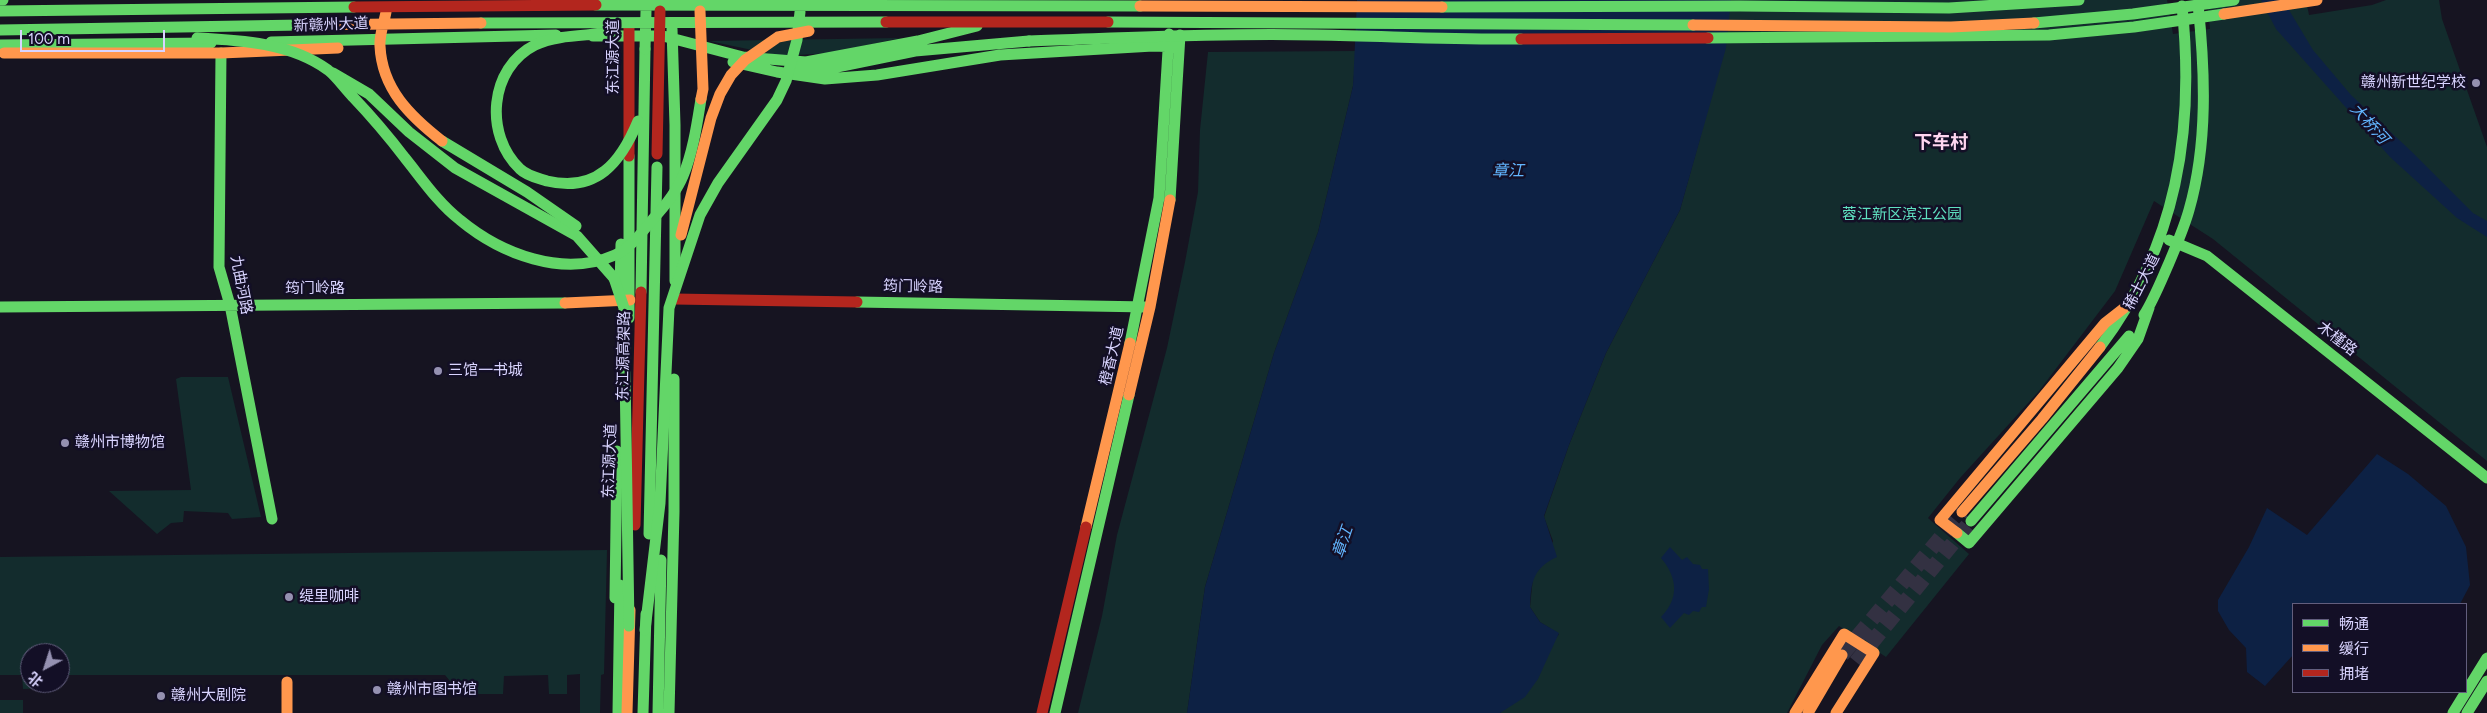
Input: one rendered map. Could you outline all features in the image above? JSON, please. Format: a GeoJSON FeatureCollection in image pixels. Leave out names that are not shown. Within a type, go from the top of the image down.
{"type":"FeatureCollection","features":[{"type":"Feature","properties":{"kind":"main road"},"geometry":{"type":"LineString","coordinates":[[55,10],[175,0]]}},
{"type":"Feature","properties":{"kind":"main road"},"geometry":{"type":"LineString","coordinates":[[392,0],[381,27],[380,42],[386,79],[399,104],[447,145],[553,207],[592,243],[614,278],[624,308],[629,626]]}},
{"type":"Feature","properties":{"kind":"main road"},"geometry":{"type":"LineString","coordinates":[[0,53],[221,53],[625,36],[621,0]]}},
{"type":"Feature","properties":{"kind":"main road","name":"东江源大道"},"geometry":{"type":"LineString","coordinates":[[618,713],[625,301],[625,36],[630,0]]}},
{"type":"Feature","properties":{"kind":"main road","name":"东江源高架路"},"geometry":{"type":"LineString","coordinates":[[627,713],[629,626],[636,506],[646,0]]}},
{"type":"Feature","properties":{"kind":"main road","name":"东江源高架路"},"geometry":{"type":"LineString","coordinates":[[643,713],[650,495],[660,0]]}},
{"type":"Feature","properties":{"kind":"main road"},"geometry":{"type":"LineString","coordinates":[[666,0],[675,125],[672,304],[674,512],[669,713]]}},
{"type":"Feature","properties":{"kind":"main road"},"geometry":{"type":"LineString","coordinates":[[658,713],[664,393],[661,131],[668,37],[673,0]]}},
{"type":"Feature","properties":{"kind":"main road"},"geometry":{"type":"LineString","coordinates":[[328,70],[381,127],[434,195],[459,220],[492,243],[525,257],[557,262],[583,263],[615,255],[634,241],[672,198],[683,176],[696,130],[703,89],[699,0]]}},
{"type":"Feature","properties":{"kind":"main road"},"geometry":{"type":"LineString","coordinates":[[762,0],[802,3]]}},
{"type":"Feature","properties":{"kind":"main road"},"geometry":{"type":"LineString","coordinates":[[894,0],[994,4]]}},
{"type":"Feature","properties":{"kind":"main road"},"geometry":{"type":"LineString","coordinates":[[966,0],[994,4]]}},
{"type":"Feature","properties":{"kind":"main road","name":"橙香大道"},"geometry":{"type":"LineString","coordinates":[[1055,713],[1145,306],[1159,198],[1173,47],[1172,0]]}},
{"type":"Feature","properties":{"kind":"main road","name":"橙香大道"},"geometry":{"type":"LineString","coordinates":[[1173,47],[1184,0]]}},
{"type":"Feature","properties":{"kind":"main road"},"geometry":{"type":"LineString","coordinates":[[0,11],[802,3],[1315,8],[1740,6],[1949,8],[2079,0]]}},
{"type":"Feature","properties":{"kind":"main road","name":"稀土大道"},"geometry":{"type":"LineString","coordinates":[[1962,512],[2070,386],[2110,334],[2128,305],[2153,256],[2175,192],[2184,116],[2185,33],[2181,0]]}},
{"type":"Feature","properties":{"kind":"main road","name":"稀土大道"},"geometry":{"type":"LineString","coordinates":[[1971,521],[2093,380],[2149,308],[2177,242],[2192,200],[2204,120],[2201,31],[2197,0]]}},
{"type":"Feature","properties":{"kind":"main road"},"geometry":{"type":"LineString","coordinates":[[0,30],[435,23],[819,22],[1628,23],[1951,27],[2050,22],[2133,14],[2234,0]]}},
{"type":"Feature","properties":{"kind":"main road"},"geometry":{"type":"LineString","coordinates":[[705,53],[764,66],[827,69],[915,51],[1029,41],[1222,35],[1317,35],[1453,40],[1625,37],[1740,39],[2049,35],[2134,27],[2317,0]]}},
{"type":"Feature","properties":{"kind":"main road"},"geometry":{"type":"LineString","coordinates":[[672,304],[700,215],[718,183],[777,100],[786,81],[798,40],[802,3]]}},
{"type":"Feature","properties":{"kind":"main road"},"geometry":{"type":"LineString","coordinates":[[644,49],[638,121],[627,147],[618,160],[605,172],[582,182],[560,185],[535,177],[519,168],[497,132],[495,111],[497,92],[504,75],[522,53],[542,42],[612,32],[708,33],[819,22]]}},
{"type":"Feature","properties":{"kind":"main road"},"geometry":{"type":"LineString","coordinates":[[645,630],[660,504],[672,304],[679,246],[720,94],[731,75],[745,60],[778,37],[818,30],[990,22]]}},
{"type":"Feature","properties":{"kind":"main road"},"geometry":{"type":"LineString","coordinates":[[668,37],[743,57],[806,62],[918,41],[990,22]]}},
{"type":"Feature","properties":{"kind":"main road"},"geometry":{"type":"LineString","coordinates":[[58,29],[234,40],[292,52],[369,94],[409,132],[455,168],[577,236],[614,278]]}},
{"type":"Feature","properties":{"kind":"main road","name":"新赣州大道"},"geometry":{"type":"LineString","coordinates":[[0,45],[228,43],[535,35],[668,37]]}},
{"type":"Feature","properties":{"kind":"main road"},"geometry":{"type":"LineString","coordinates":[[668,37],[705,53],[754,67],[825,79],[877,75],[1000,55],[1153,46],[1173,47]]}},
{"type":"Feature","properties":{"kind":"main road","name":"九曲河路"},"geometry":{"type":"LineString","coordinates":[[221,53],[220,267],[230,305],[272,519]]}},
{"type":"Feature","properties":{"kind":"main road","name":"木槿路"},"geometry":{"type":"LineString","coordinates":[[2159,238],[2177,242],[2207,256],[2487,478]]}},
{"type":"Feature","properties":{"kind":"main road"},"geometry":{"type":"LineString","coordinates":[[612,713],[625,301]]}},
{"type":"Feature","properties":{"kind":"main road","name":"筠门岭路"},"geometry":{"type":"LineString","coordinates":[[0,307],[625,301]]}},
{"type":"Feature","properties":{"kind":"main road","name":"筠门岭路"},"geometry":{"type":"LineString","coordinates":[[672,304],[1145,306]]}},
{"type":"Feature","properties":{"kind":"main road"},"geometry":{"type":"LineString","coordinates":[[2128,305],[2105,322],[1940,520],[1969,543],[2118,368],[2138,339],[2149,308]]}},
{"type":"Feature","properties":{"kind":"main road","name":"橙香大道"},"geometry":{"type":"LineString","coordinates":[[1042,713],[1145,306]]}},
{"type":"Feature","properties":{"kind":"main road"},"geometry":{"type":"LineString","coordinates":[[1795,713],[1826,660],[1844,634],[1874,654],[1836,713]]}},
{"type":"Feature","properties":{"kind":"main road"},"geometry":{"type":"LineString","coordinates":[[1808,713],[1842,655]]}},
{"type":"Feature","properties":{"kind":"main road"},"geometry":{"type":"LineString","coordinates":[[2467,690],[2487,658]]}},
{"type":"Feature","properties":{"kind":"main road"},"geometry":{"type":"LineString","coordinates":[[1825,713],[1856,662]]}},
{"type":"Feature","properties":{"kind":"main road"},"geometry":{"type":"LineString","coordinates":[[2467,713],[2487,681]]}},
{"type":"Feature","properties":{"kind":"main road"},"geometry":{"type":"LineString","coordinates":[[287,682],[287,713]]}},
{"type":"Feature","properties":{"kind":"main road"},"geometry":{"type":"LineString","coordinates":[[2453,713],[2465,693]]}},
{"type":"Feature","properties":{"kind":"green space","name":"蓉江新区滨江公园"},"geometry":{"type":"Polygon","coordinates":[[[1731,0],[2167,0],[2173,34],[2210,29],[2207,0],[2306,0],[2309,15],[2372,5],[2386,0],[2439,0],[2442,19],[2487,147],[2487,461],[2213,239],[2154,201],[2115,291],[2039,391],[1960,478],[1928,518],[1969,554],[1886,657],[1839,626],[1822,645],[1787,713],[1500,713],[1559,634],[1540,622],[1530,607],[1533,577],[1544,563],[1553,541],[1544,517],[1569,445],[1606,353],[1680,210],[1700,138],[1731,0]]]}},
{"type":"Feature","properties":{"kind":"green space"},"geometry":{"type":"Polygon","coordinates":[[[900,38],[831,53],[781,56],[709,41],[900,38]]]}},
{"type":"Feature","properties":{"kind":"green space"},"geometry":{"type":"Polygon","coordinates":[[[1356,51],[1353,86],[1318,232],[1274,353],[1205,587],[1187,713],[1078,713],[1102,616],[1117,535],[1167,348],[1185,262],[1198,192],[1200,130],[1208,52],[1356,51]]]}},
{"type":"Feature","properties":{"kind":"green space"},"geometry":{"type":"Polygon","coordinates":[[[181,377],[228,377],[261,517],[232,519],[228,513],[184,511],[183,522],[171,523],[157,534],[109,491],[191,490],[176,379],[181,377]]]}},
{"type":"Feature","properties":{"kind":"green space"},"geometry":{"type":"Polygon","coordinates":[[[607,550],[604,674],[601,675],[600,713],[580,713],[580,674],[567,675],[567,694],[549,694],[548,675],[504,676],[503,694],[461,694],[445,675],[70,675],[70,643],[20,643],[20,675],[0,675],[0,557],[607,550]]]}},
{"type":"Feature","properties":{"kind":"green space"},"geometry":{"type":"Polygon","coordinates":[[[0,700],[23,700],[23,713],[0,713],[0,700]]]}},
{"type":"Feature","properties":{"kind":"water","name":"章江"},"geometry":{"type":"Polygon","coordinates":[[[1357,0],[1731,0],[1726,48],[1680,210],[1606,353],[1569,445],[1544,516],[1557,557],[1549,561],[1538,571],[1531,590],[1530,607],[1540,622],[1559,633],[1538,679],[1525,697],[1500,713],[1187,713],[1205,587],[1274,353],[1318,232],[1353,86],[1357,0]]]}},
{"type":"Feature","properties":{"kind":"water","name":"大桥河"},"geometry":{"type":"Polygon","coordinates":[[[2261,0],[2283,0],[2313,50],[2351,95],[2473,213],[2487,221],[2487,237],[2457,218],[2390,157],[2276,29],[2261,0]]]}},
{"type":"Feature","properties":{"kind":"water"},"geometry":{"type":"Polygon","coordinates":[[[2377,454],[2408,474],[2446,506],[2466,547],[2470,585],[2461,603],[2292,603],[2292,656],[2265,686],[2247,672],[2246,648],[2229,630],[2218,611],[2218,600],[2249,547],[2267,508],[2307,535],[2377,454]]]}},
{"type":"Feature","properties":{"kind":"water"},"geometry":{"type":"Polygon","coordinates":[[[1670,547],[1682,560],[1687,557],[1693,564],[1700,565],[1702,569],[1708,569],[1709,589],[1706,607],[1702,607],[1699,612],[1693,611],[1689,615],[1684,613],[1670,628],[1661,617],[1671,603],[1674,588],[1671,573],[1661,558],[1670,547]]]}},
{"type":"Feature","properties":{"kind":"tunnel"},"geometry":{"type":"LineString","coordinates":[[1842,655],[1962,512]]}},
{"type":"Feature","properties":{"kind":"tunnel"},"geometry":{"type":"LineString","coordinates":[[1856,662],[1971,521]]}},
{"type":"Feature","properties":{"kind":"traffic: fast"},"geometry":{"type":"LineString","coordinates":[[1442,7],[1740,6],[1949,8],[2079,0]]}},
{"type":"Feature","properties":{"kind":"traffic: fast"},"geometry":{"type":"LineString","coordinates":[[2034,23],[2133,14],[2234,0]]}},
{"type":"Feature","properties":{"kind":"traffic: fast"},"geometry":{"type":"LineString","coordinates":[[2144,315],[2180,237],[2195,185],[2202,133],[2203,107],[2202,55],[2198,4]]}},
{"type":"Feature","properties":{"kind":"traffic: fast"},"geometry":{"type":"LineString","coordinates":[[596,5],[1140,6]]}},
{"type":"Feature","properties":{"kind":"traffic: fast"},"geometry":{"type":"LineString","coordinates":[[2100,347],[2126,308],[2147,268],[2163,227],[2175,185],[2182,142],[2186,98],[2182,6]]}},
{"type":"Feature","properties":{"kind":"traffic: fast"},"geometry":{"type":"LineString","coordinates":[[0,11],[354,7]]}},
{"type":"Feature","properties":{"kind":"traffic: fast"},"geometry":{"type":"LineString","coordinates":[[645,49],[646,11]]}},
{"type":"Feature","properties":{"kind":"traffic: fast"},"geometry":{"type":"LineString","coordinates":[[645,630],[660,503],[669,308],[700,215],[718,183],[777,100],[786,81],[797,40],[800,12]]}},
{"type":"Feature","properties":{"kind":"traffic: fast"},"geometry":{"type":"LineString","coordinates":[[1708,38],[2049,35],[2134,27],[2224,14]]}},
{"type":"Feature","properties":{"kind":"traffic: fast"},"geometry":{"type":"LineString","coordinates":[[481,23],[886,22]]}},
{"type":"Feature","properties":{"kind":"traffic: fast"},"geometry":{"type":"LineString","coordinates":[[1108,22],[1693,25]]}},
{"type":"Feature","properties":{"kind":"traffic: fast"},"geometry":{"type":"LineString","coordinates":[[0,30],[302,25]]}},
{"type":"Feature","properties":{"kind":"traffic: fast"},"geometry":{"type":"LineString","coordinates":[[663,36],[743,57],[806,62],[918,41],[977,26]]}},
{"type":"Feature","properties":{"kind":"traffic: fast"},"geometry":{"type":"LineString","coordinates":[[672,29],[675,125],[675,281]]}},
{"type":"Feature","properties":{"kind":"traffic: fast"},"geometry":{"type":"LineString","coordinates":[[606,33],[552,39],[535,45],[520,56],[508,69],[501,85],[497,103],[497,121],[501,139],[508,155],[520,169],[533,177],[565,184],[593,178],[605,171],[624,149],[638,121]]}},
{"type":"Feature","properties":{"kind":"traffic: fast"},"geometry":{"type":"LineString","coordinates":[[1130,343],[1159,198],[1169,34]]}},
{"type":"Feature","properties":{"kind":"traffic: fast"},"geometry":{"type":"LineString","coordinates":[[271,42],[556,35]]}},
{"type":"Feature","properties":{"kind":"traffic: fast"},"geometry":{"type":"LineString","coordinates":[[1170,200],[1180,35]]}},
{"type":"Feature","properties":{"kind":"traffic: fast"},"geometry":{"type":"LineString","coordinates":[[1029,41],[1245,35],[1521,39]]}},
{"type":"Feature","properties":{"kind":"traffic: fast"},"geometry":{"type":"LineString","coordinates":[[593,36],[658,36]]}},
{"type":"Feature","properties":{"kind":"traffic: fast"},"geometry":{"type":"LineString","coordinates":[[197,38],[265,45],[298,54],[314,61],[335,76],[452,213],[476,232],[494,243],[533,259],[554,263],[575,264],[615,255],[631,244],[640,234],[670,199],[683,176],[692,148],[701,99]]}},
{"type":"Feature","properties":{"kind":"traffic: fast"},"geometry":{"type":"LineString","coordinates":[[797,69],[827,69],[915,51],[1029,41]]}},
{"type":"Feature","properties":{"kind":"traffic: fast"},"geometry":{"type":"LineString","coordinates":[[0,45],[211,43]]}},
{"type":"Feature","properties":{"kind":"traffic: fast"},"geometry":{"type":"LineString","coordinates":[[733,62],[777,72],[825,79],[877,75],[1000,55],[1153,46],[1179,47]]}},
{"type":"Feature","properties":{"kind":"traffic: fast"},"geometry":{"type":"LineString","coordinates":[[641,292],[645,49]]}},
{"type":"Feature","properties":{"kind":"traffic: fast"},"geometry":{"type":"LineString","coordinates":[[221,53],[219,267],[230,305],[272,519]]}},
{"type":"Feature","properties":{"kind":"traffic: fast"},"geometry":{"type":"LineString","coordinates":[[333,73],[369,94],[409,132],[455,168],[577,236],[614,278]]}},
{"type":"Feature","properties":{"kind":"traffic: fast"},"geometry":{"type":"LineString","coordinates":[[442,141],[527,192],[576,226]]}},
{"type":"Feature","properties":{"kind":"traffic: fast"},"geometry":{"type":"LineString","coordinates":[[629,156],[629,318]]}},
{"type":"Feature","properties":{"kind":"traffic: fast"},"geometry":{"type":"LineString","coordinates":[[649,534],[657,167]]}},
{"type":"Feature","properties":{"kind":"traffic: fast"},"geometry":{"type":"LineString","coordinates":[[2169,240],[2207,256],[2487,478]]}},
{"type":"Feature","properties":{"kind":"traffic: fast"},"geometry":{"type":"LineString","coordinates":[[620,291],[621,244]]}},
{"type":"Feature","properties":{"kind":"traffic: fast"},"geometry":{"type":"LineString","coordinates":[[614,278],[624,308],[629,626]]}},
{"type":"Feature","properties":{"kind":"traffic: fast"},"geometry":{"type":"LineString","coordinates":[[857,302],[1148,307]]}},
{"type":"Feature","properties":{"kind":"traffic: fast"},"geometry":{"type":"LineString","coordinates":[[0,307],[565,303]]}},
{"type":"Feature","properties":{"kind":"traffic: fast"},"geometry":{"type":"LineString","coordinates":[[1957,533],[1969,543],[2118,368],[2138,339],[2149,308]]}},
{"type":"Feature","properties":{"kind":"traffic: fast"},"geometry":{"type":"LineString","coordinates":[[1971,521],[2129,336]]}},
{"type":"Feature","properties":{"kind":"traffic: fast"},"geometry":{"type":"LineString","coordinates":[[669,713],[674,512],[674,379]]}},
{"type":"Feature","properties":{"kind":"traffic: fast"},"geometry":{"type":"LineString","coordinates":[[1055,713],[1129,395]]}},
{"type":"Feature","properties":{"kind":"traffic: fast"},"geometry":{"type":"LineString","coordinates":[[615,598],[617,451]]}},
{"type":"Feature","properties":{"kind":"traffic: fast"},"geometry":{"type":"LineString","coordinates":[[658,713],[661,560]]}},
{"type":"Feature","properties":{"kind":"traffic: fast"},"geometry":{"type":"LineString","coordinates":[[618,713],[620,585]]}},
{"type":"Feature","properties":{"kind":"traffic: fast"},"geometry":{"type":"LineString","coordinates":[[643,713],[646,614]]}},
{"type":"Feature","properties":{"kind":"traffic: fast"},"geometry":{"type":"LineString","coordinates":[[2467,690],[2487,658]]}},
{"type":"Feature","properties":{"kind":"traffic: fast"},"geometry":{"type":"LineString","coordinates":[[2467,713],[2487,681]]}},
{"type":"Feature","properties":{"kind":"traffic: fast"},"geometry":{"type":"LineString","coordinates":[[2453,713],[2465,693]]}},
{"type":"Feature","properties":{"kind":"traffic: slow"},"geometry":{"type":"LineString","coordinates":[[2224,14],[2317,0]]}},
{"type":"Feature","properties":{"kind":"traffic: slow"},"geometry":{"type":"LineString","coordinates":[[1140,6],[1442,7]]}},
{"type":"Feature","properties":{"kind":"traffic: slow"},"geometry":{"type":"LineString","coordinates":[[700,11],[703,89],[701,99]]}},
{"type":"Feature","properties":{"kind":"traffic: slow"},"geometry":{"type":"LineString","coordinates":[[386,12],[380,42],[386,75],[392,88],[409,111],[442,141]]}},
{"type":"Feature","properties":{"kind":"traffic: slow"},"geometry":{"type":"LineString","coordinates":[[302,25],[481,23]]}},
{"type":"Feature","properties":{"kind":"traffic: slow"},"geometry":{"type":"LineString","coordinates":[[1693,25],[1951,27],[2034,23]]}},
{"type":"Feature","properties":{"kind":"traffic: slow"},"geometry":{"type":"LineString","coordinates":[[681,235],[711,118],[720,94],[731,75],[745,60],[778,37],[809,31]]}},
{"type":"Feature","properties":{"kind":"traffic: slow"},"geometry":{"type":"LineString","coordinates":[[4,53],[221,53],[338,48]]}},
{"type":"Feature","properties":{"kind":"traffic: slow"},"geometry":{"type":"LineString","coordinates":[[1129,395],[1150,307],[1170,200]]}},
{"type":"Feature","properties":{"kind":"traffic: slow"},"geometry":{"type":"LineString","coordinates":[[565,303],[630,300]]}},
{"type":"Feature","properties":{"kind":"traffic: slow"},"geometry":{"type":"LineString","coordinates":[[1957,533],[1940,520],[2105,323],[2128,305]]}},
{"type":"Feature","properties":{"kind":"traffic: slow"},"geometry":{"type":"LineString","coordinates":[[1086,527],[1130,343]]}},
{"type":"Feature","properties":{"kind":"traffic: slow"},"geometry":{"type":"LineString","coordinates":[[1962,512],[2042,419],[2100,347]]}},
{"type":"Feature","properties":{"kind":"traffic: slow"},"geometry":{"type":"LineString","coordinates":[[627,713],[630,610]]}},
{"type":"Feature","properties":{"kind":"traffic: slow"},"geometry":{"type":"LineString","coordinates":[[1795,713],[1844,634],[1874,653],[1836,713]]}},
{"type":"Feature","properties":{"kind":"traffic: slow"},"geometry":{"type":"LineString","coordinates":[[1808,713],[1842,655]]}},
{"type":"Feature","properties":{"kind":"traffic: slow"},"geometry":{"type":"LineString","coordinates":[[287,682],[287,713]]}},
{"type":"Feature","properties":{"kind":"traffic: jam"},"geometry":{"type":"LineString","coordinates":[[354,7],[596,5]]}},
{"type":"Feature","properties":{"kind":"traffic: jam"},"geometry":{"type":"LineString","coordinates":[[657,154],[660,11]]}},
{"type":"Feature","properties":{"kind":"traffic: jam"},"geometry":{"type":"LineString","coordinates":[[886,22],[1108,22]]}},
{"type":"Feature","properties":{"kind":"traffic: jam"},"geometry":{"type":"LineString","coordinates":[[629,25],[629,156]]}},
{"type":"Feature","properties":{"kind":"traffic: jam"},"geometry":{"type":"LineString","coordinates":[[1521,39],[1708,38]]}},
{"type":"Feature","properties":{"kind":"traffic: jam"},"geometry":{"type":"LineString","coordinates":[[635,525],[641,292]]}},
{"type":"Feature","properties":{"kind":"traffic: jam"},"geometry":{"type":"LineString","coordinates":[[674,299],[857,302]]}},
{"type":"Feature","properties":{"kind":"traffic: jam"},"geometry":{"type":"LineString","coordinates":[[1042,713],[1086,527]]}},
{"type":"Feature","properties":{"kind":"place","name":"赣州新世纪学校"},"geometry":{"type":"Point","coordinates":[2476,83]}},
{"type":"Feature","properties":{"kind":"place","name":"三馆一书城"},"geometry":{"type":"Point","coordinates":[438,371]}},
{"type":"Feature","properties":{"kind":"place","name":"赣州市博物馆"},"geometry":{"type":"Point","coordinates":[65,443]}},
{"type":"Feature","properties":{"kind":"place","name":"缇里咖啡"},"geometry":{"type":"Point","coordinates":[289,597]}},
{"type":"Feature","properties":{"kind":"place","name":"赣州市图书馆"},"geometry":{"type":"Point","coordinates":[377,690]}},
{"type":"Feature","properties":{"kind":"place","name":"赣州大剧院"},"geometry":{"type":"Point","coordinates":[161,696]}},
{"type":"Feature","properties":{"kind":"district","name":"下车村"},"geometry":{"type":"Point","coordinates":[1941,143]}}]}
